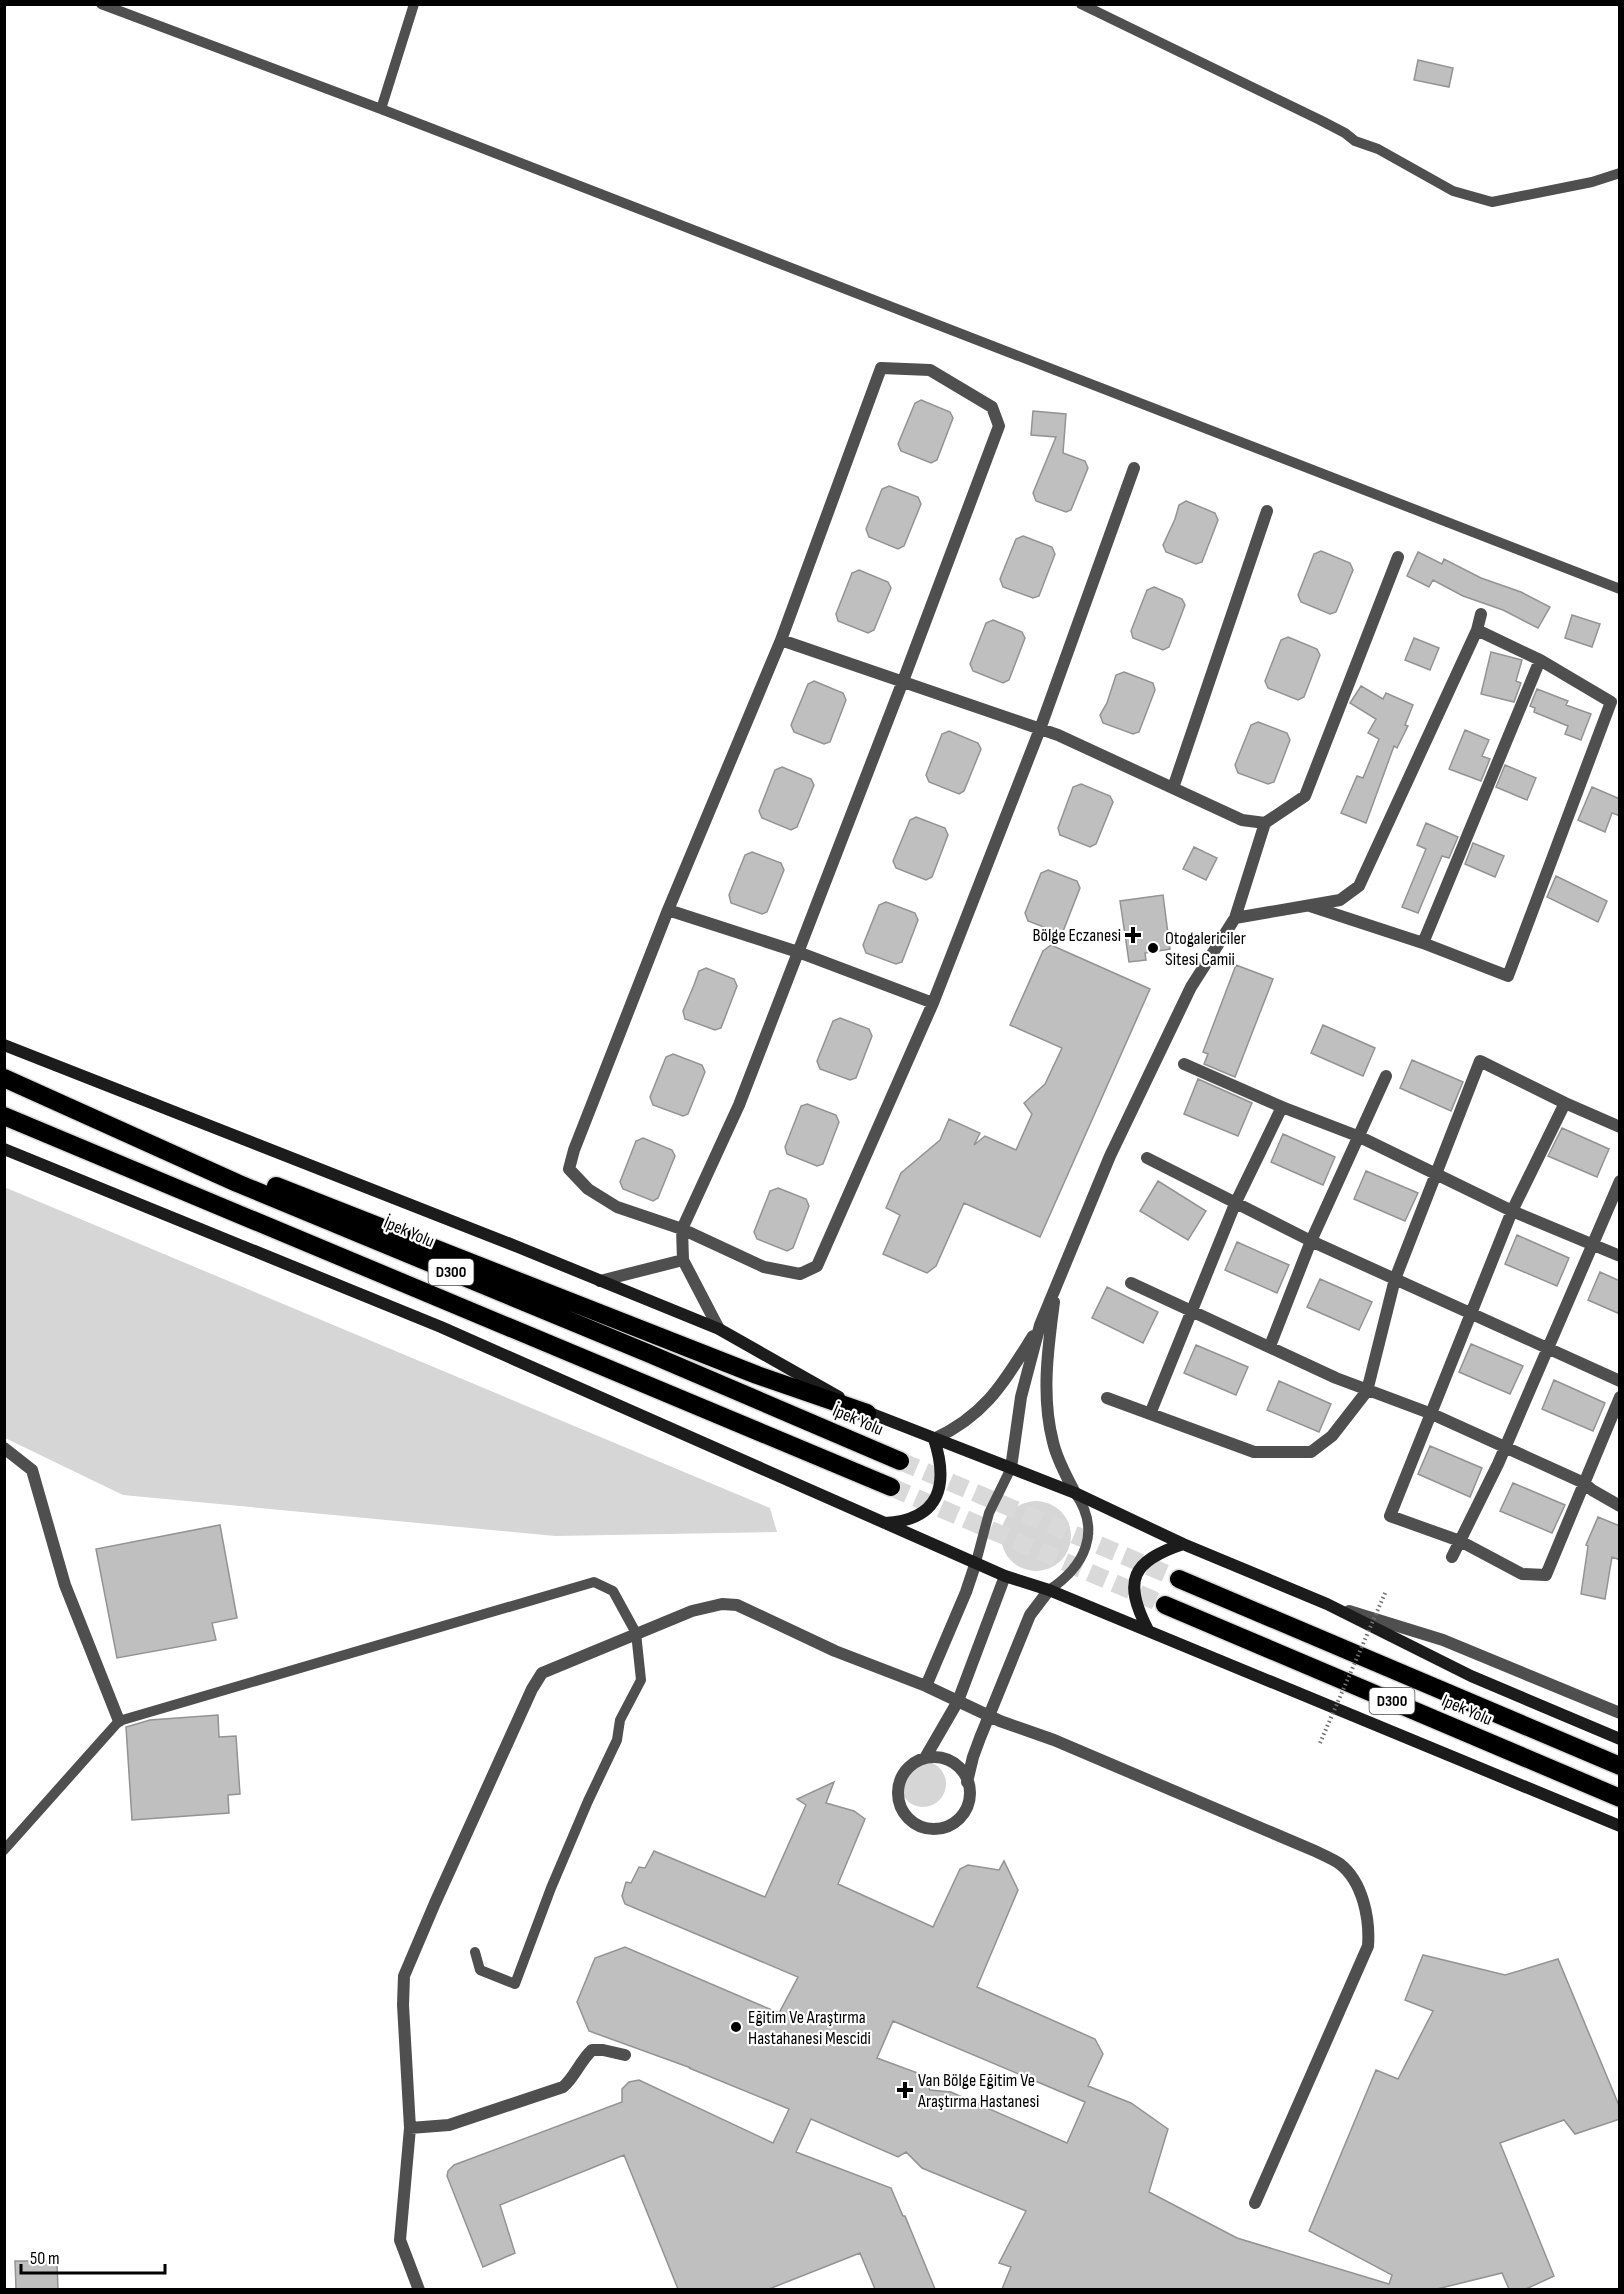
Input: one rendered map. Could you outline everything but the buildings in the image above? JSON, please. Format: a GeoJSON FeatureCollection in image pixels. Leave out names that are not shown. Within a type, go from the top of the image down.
{"type":"FeatureCollection","features":[{"type":"Feature","properties":{"kind":"highway"},"geometry":{"type":"LineString","coordinates":[[11,1081],[757,1375],[867,1413]]}},
{"type":"Feature","properties":{"kind":"highway","name":"İpek Yolu"},"geometry":{"type":"LineString","coordinates":[[11,1081],[237,1183],[650,1354],[900,1461]]}},
{"type":"Feature","properties":{"kind":"highway","name":"D300"},"geometry":{"type":"LineString","coordinates":[[4,1116],[891,1487]]}},
{"type":"Feature","properties":{"kind":"highway","name":"Ipek Yolu"},"geometry":{"type":"LineString","coordinates":[[1179,1579],[1620,1766]]}},
{"type":"Feature","properties":{"kind":"highway","name":"Ipek Yolu"},"geometry":{"type":"LineString","coordinates":[[1165,1605],[1620,1798]]}},
{"type":"Feature","properties":{"kind":"street"},"geometry":{"type":"LineString","coordinates":[[719,1329],[683,1260],[681,1229],[739,1106],[999,426],[992,407],[930,370],[881,368],[782,640],[668,910],[574,1150],[569,1169],[588,1189],[617,1207],[681,1229],[764,1267],[800,1274],[817,1266],[933,1003],[1041,729],[1134,468]]}},
{"type":"Feature","properties":{"kind":"street"},"geometry":{"type":"LineString","coordinates":[[1173,788],[1267,511]]}},
{"type":"Feature","properties":{"kind":"street"},"geometry":{"type":"LineString","coordinates":[[1011,1468],[1021,1397],[1040,1325],[1110,1156],[1191,987],[1235,918],[1265,823],[1305,796],[1398,557]]}},
{"type":"Feature","properties":{"kind":"street"},"geometry":{"type":"LineString","coordinates":[[1235,918],[1340,900],[1359,886],[1477,630],[1481,614]]}},
{"type":"Feature","properties":{"kind":"street"},"geometry":{"type":"LineString","coordinates":[[1309,905],[1423,943],[1508,976],[1611,702],[1540,660],[1477,630]]}},
{"type":"Feature","properties":{"kind":"street"},"geometry":{"type":"LineString","coordinates":[[782,640],[1058,735],[1242,820],[1265,823]]}},
{"type":"Feature","properties":{"kind":"street"},"geometry":{"type":"LineString","coordinates":[[1423,943],[1540,660]]}},
{"type":"Feature","properties":{"kind":"street"},"geometry":{"type":"LineString","coordinates":[[668,910],[798,952],[933,1003]]}},
{"type":"Feature","properties":{"kind":"street"},"geometry":{"type":"LineString","coordinates":[[4,1045],[518,1246],[719,1329],[867,1413],[1075,1493],[1184,1544],[1327,1604],[1471,1676],[1620,1739]]}},
{"type":"Feature","properties":{"kind":"street"},"geometry":{"type":"LineString","coordinates":[[1107,1398],[1254,1452],[1311,1452],[1332,1436],[1367,1391],[1395,1279],[1480,1061],[1565,1103],[1620,1126]]}},
{"type":"Feature","properties":{"kind":"street"},"geometry":{"type":"LineString","coordinates":[[1184,1064],[1282,1107],[1360,1137],[1512,1211],[1620,1256]]}},
{"type":"Feature","properties":{"kind":"street"},"geometry":{"type":"LineString","coordinates":[[1270,1346],[1311,1240],[1386,1076]]}},
{"type":"Feature","properties":{"kind":"street"},"geometry":{"type":"LineString","coordinates":[[1565,1103],[1512,1211],[1470,1311],[1432,1414],[1390,1516],[1460,1541],[1522,1574],[1546,1575],[1620,1397]]}},
{"type":"Feature","properties":{"kind":"street"},"geometry":{"type":"LineString","coordinates":[[1150,1414],[1235,1203],[1282,1107]]}},
{"type":"Feature","properties":{"kind":"street"},"geometry":{"type":"LineString","coordinates":[[4,1149],[441,1327],[1005,1576],[1049,1590],[1148,1630],[1620,1826]]}},
{"type":"Feature","properties":{"kind":"street"},"geometry":{"type":"LineString","coordinates":[[1148,1158],[1311,1240],[1620,1381]]}},
{"type":"Feature","properties":{"kind":"street"},"geometry":{"type":"LineString","coordinates":[[1452,1557],[1506,1446],[1620,1181]]}},
{"type":"Feature","properties":{"kind":"street"},"geometry":{"type":"LineString","coordinates":[[600,1281],[683,1260]]}},
{"type":"Feature","properties":{"kind":"street"},"geometry":{"type":"LineString","coordinates":[[1131,1283],[1367,1391],[1432,1414],[1506,1446],[1584,1483],[1620,1506]]}},
{"type":"Feature","properties":{"kind":"street"},"geometry":{"type":"LineString","coordinates":[[1056,1286],[1048,1347],[1048,1419],[1060,1463],[1075,1493]]}},
{"type":"Feature","properties":{"kind":"street"},"geometry":{"type":"LineString","coordinates":[[934,1439],[952,1431],[988,1401],[1004,1383],[1040,1325]]}},
{"type":"Feature","properties":{"kind":"street"},"geometry":{"type":"LineString","coordinates":[[884,1523],[915,1518],[927,1509],[939,1494],[942,1476],[940,1458],[934,1439]]}},
{"type":"Feature","properties":{"kind":"street"},"geometry":{"type":"LineString","coordinates":[[4,1448],[32,1470],[65,1584],[119,1721]]}},
{"type":"Feature","properties":{"kind":"street"},"geometry":{"type":"LineString","coordinates":[[1148,1630],[1137,1610],[1133,1593],[1135,1577],[1144,1561],[1159,1552],[1184,1544]]}},
{"type":"Feature","properties":{"kind":"street"},"geometry":{"type":"LineString","coordinates":[[926,1686],[966,1592],[976,1562]]}},
{"type":"Feature","properties":{"kind":"street"},"geometry":{"type":"LineString","coordinates":[[925,1758],[958,1701],[1005,1576]]}},
{"type":"Feature","properties":{"kind":"street"},"geometry":{"type":"LineString","coordinates":[[967,1782],[972,1757],[1030,1615],[1049,1590]]}},
{"type":"Feature","properties":{"kind":"street"},"geometry":{"type":"LineString","coordinates":[[419,2289],[400,2240],[410,2128],[402,2005],[404,1976],[435,1903],[522,1711],[542,1673],[692,1611],[722,1604],[737,1605],[835,1651],[926,1686],[1000,1721],[1054,1740],[1315,1851],[1339,1863],[1349,1874],[1357,1888],[1367,1917],[1368,1946],[1255,2203]]}},
{"type":"Feature","properties":{"kind":"street"},"geometry":{"type":"LineString","coordinates":[[1327,1604],[1443,1640],[1620,1713]]}},
{"type":"Feature","properties":{"kind":"street"},"geometry":{"type":"LineString","coordinates":[[936,1757],[948,1760],[964,1774],[967,1782],[969,1796],[967,1807],[955,1821],[938,1829],[926,1828],[914,1823],[905,1815],[899,1804],[897,1791],[900,1779],[906,1769],[925,1758],[936,1757]]}},
{"type":"Feature","properties":{"kind":"street"},"geometry":{"type":"LineString","coordinates":[[410,2128],[449,2125],[563,2087],[592,2050],[626,2055]]}},
{"type":"Feature","properties":{"kind":"lane"},"geometry":{"type":"LineString","coordinates":[[101,4],[381,109],[1620,589]]}},
{"type":"Feature","properties":{"kind":"lane"},"geometry":{"type":"LineString","coordinates":[[381,109],[414,4]]}},
{"type":"Feature","properties":{"kind":"lane"},"geometry":{"type":"LineString","coordinates":[[1081,4],[1320,120],[1345,133],[1354,141],[1378,148],[1453,190],[1492,202],[1592,182],[1620,172]]}},
{"type":"Feature","properties":{"kind":"lane"},"geometry":{"type":"LineString","coordinates":[[976,1562],[989,1513],[1011,1468]]}},
{"type":"Feature","properties":{"kind":"lane"},"geometry":{"type":"LineString","coordinates":[[1049,1590],[1071,1572],[1081,1558],[1088,1535],[1085,1508],[1075,1493]]}},
{"type":"Feature","properties":{"kind":"lane"},"geometry":{"type":"LineString","coordinates":[[4,1850],[119,1721],[594,1582],[613,1591],[636,1634],[641,1680],[620,1720],[617,1740],[551,1888],[515,1984],[480,1970],[475,1952]]}},
{"type":"Feature","properties":{"kind":"path"},"geometry":{"type":"LineString","coordinates":[[1320,1743],[1386,1591]]}},
{"type":"Feature","properties":{"kind":"shaded area"},"geometry":{"type":"Polygon","coordinates":[[[4,1187],[770,1508],[777,1532],[555,1536],[123,1495],[5,1438],[4,1187]]]}},
{"type":"Feature","properties":{"kind":"shaded area"},"geometry":{"type":"Polygon","coordinates":[[[1036,1501],[1055,1507],[1065,1517],[1071,1536],[1065,1555],[1055,1565],[1036,1571],[1017,1565],[1007,1555],[1001,1536],[1007,1517],[1017,1507],[1036,1501]]]}},
{"type":"Feature","properties":{"kind":"shaded area"},"geometry":{"type":"Polygon","coordinates":[[[928,1761],[940,1767],[945,1775],[945,1793],[940,1801],[932,1806],[918,1807],[910,1804],[903,1797],[900,1779],[903,1771],[910,1764],[928,1761]]]}},
{"type":"Feature","properties":{"kind":"tunnel"},"geometry":{"type":"LineString","coordinates":[[900,1461],[1179,1579]]}},
{"type":"Feature","properties":{"kind":"tunnel"},"geometry":{"type":"LineString","coordinates":[[891,1487],[1165,1605]]}},
{"type":"Feature","properties":{"kind":"place","name":"Bölge Eczanesi"},"geometry":{"type":"Point","coordinates":[1133,935]}},
{"type":"Feature","properties":{"kind":"place","name":"Otogalericiler Sitesi Camii"},"geometry":{"type":"Point","coordinates":[1153,948]}},
{"type":"Feature","properties":{"kind":"place","name":"Eğitim Ve Araştırma Hastahanesi Mescidi"},"geometry":{"type":"Point","coordinates":[736,2027]}},
{"type":"Feature","properties":{"kind":"place","name":"Van Bölge Eğitim Ve Araştırma Hastanesi"},"geometry":{"type":"Point","coordinates":[905,2090]}}]}
